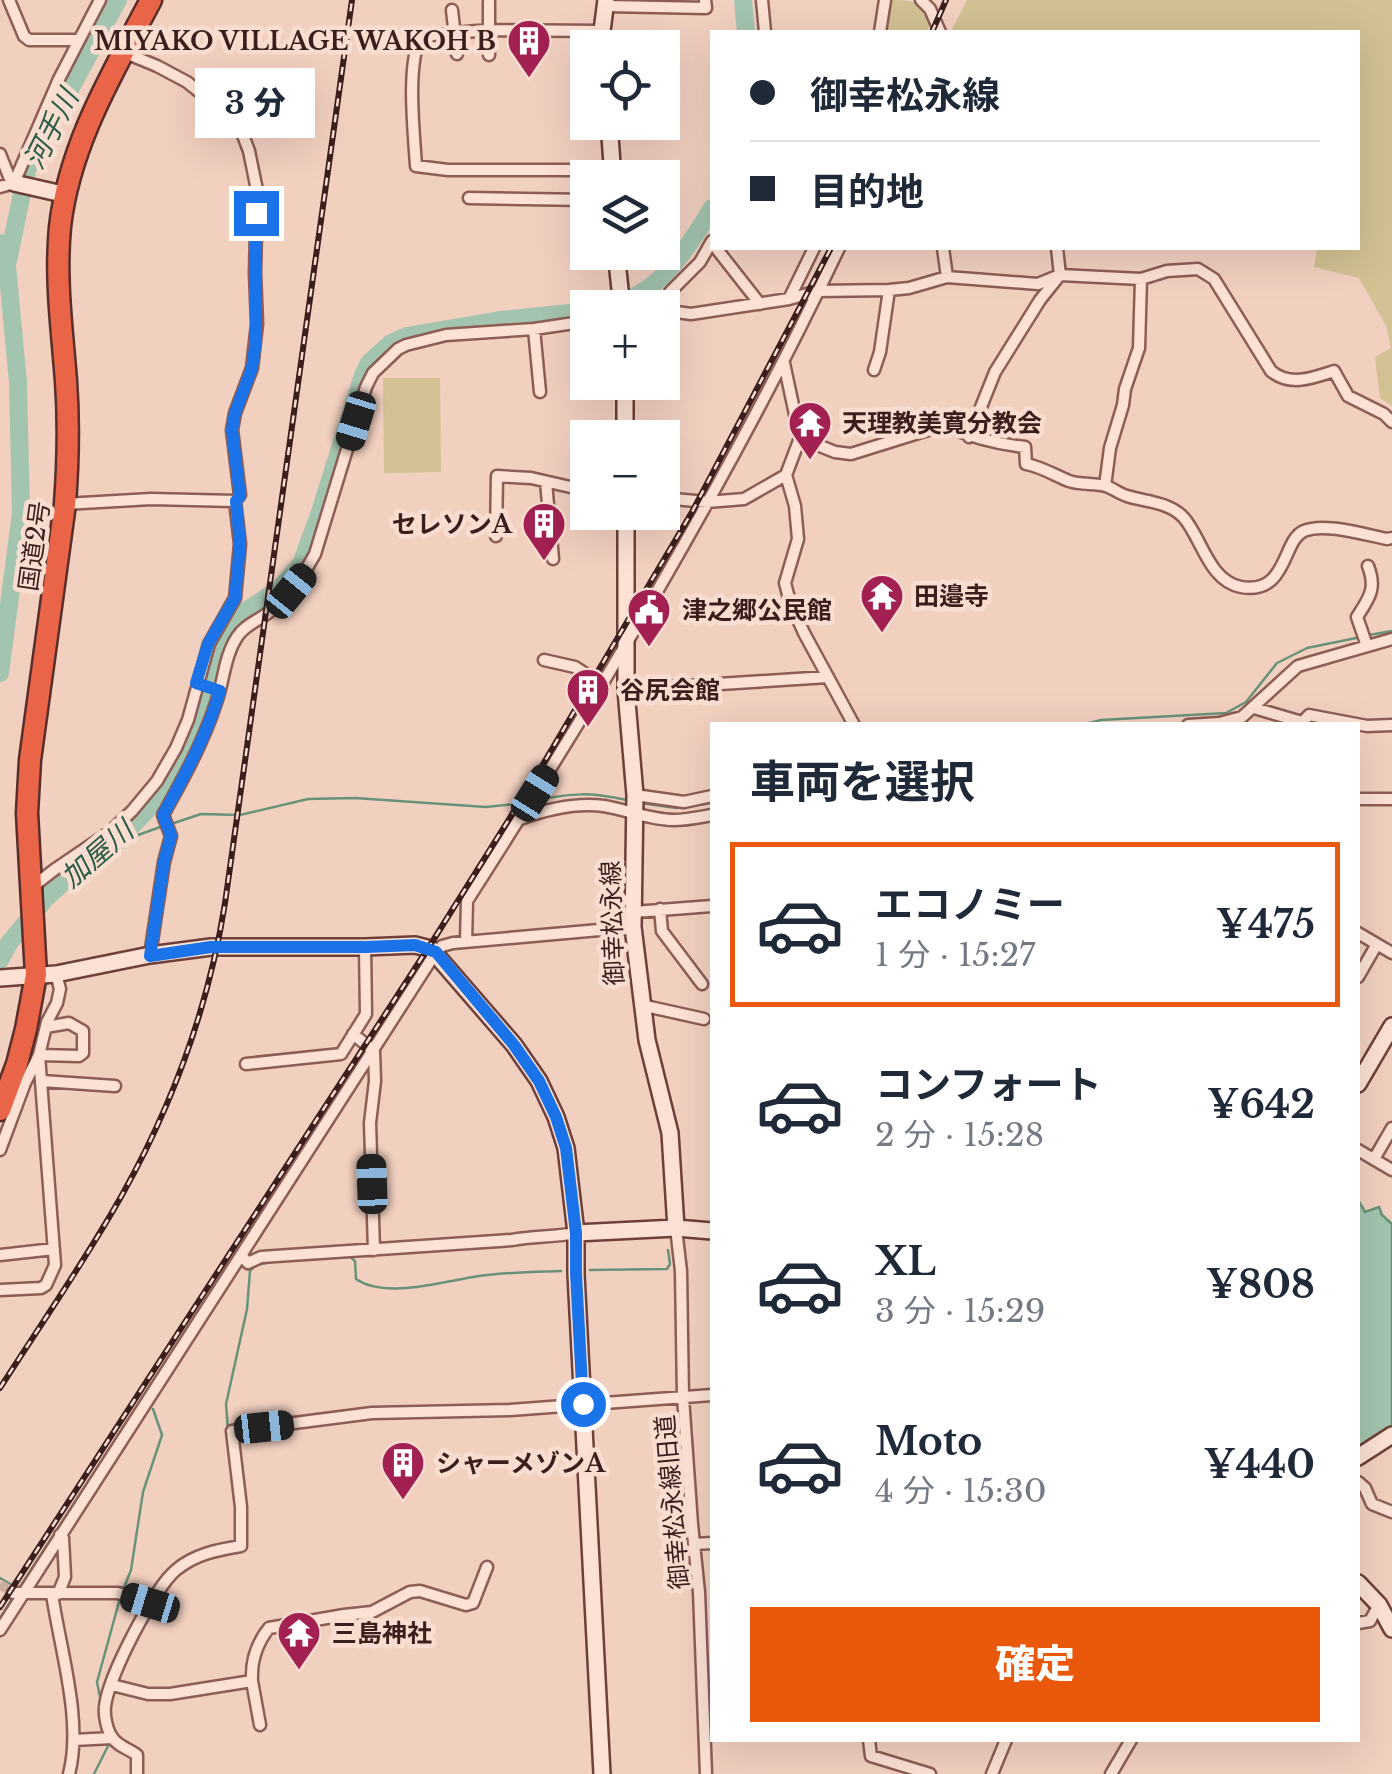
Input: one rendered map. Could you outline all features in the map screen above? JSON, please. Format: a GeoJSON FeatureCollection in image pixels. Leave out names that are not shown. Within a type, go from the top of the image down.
{"type":"FeatureCollection","features":[{"type":"Feature","properties":{"kind":"highway","name":"国道2号"},"geometry":{"type":"LineString","coordinates":[[28,899],[18,808],[20,760],[56,512],[59,464],[49,308],[50,225],[55,192],[82,114],[140,0]]}},
{"type":"Feature","properties":{"kind":"highway","name":"国道2号"},"geometry":{"type":"LineString","coordinates":[[0,1110],[12,1078],[12,1036],[23,976],[30,760],[68,464],[68,410],[58,308],[60,225],[55,192],[151,0]]}},
{"type":"Feature","properties":{"kind":"main road"},"geometry":{"type":"LineString","coordinates":[[603,30],[606,3]]}},
{"type":"Feature","properties":{"kind":"main road"},"geometry":{"type":"LineString","coordinates":[[10,184],[55,192]]}},
{"type":"Feature","properties":{"kind":"main road","name":"御幸松永線"},"geometry":{"type":"LineString","coordinates":[[626,530],[626,690],[635,804],[634,919],[641,1005],[670,1133],[676,1228]]}},
{"type":"Feature","properties":{"kind":"main road"},"geometry":{"type":"LineString","coordinates":[[23,976],[211,947],[415,945],[436,952],[514,1045],[539,1081],[566,1148],[576,1233],[602,1774]]}},
{"type":"Feature","properties":{"kind":"main road"},"geometry":{"type":"LineString","coordinates":[[1360,1081],[1392,1026]]}},
{"type":"Feature","properties":{"kind":"main road"},"geometry":{"type":"LineString","coordinates":[[576,1233],[676,1228],[710,1231]]}},
{"type":"Feature","properties":{"kind":"main road"},"geometry":{"type":"LineString","coordinates":[[1360,1456],[1392,1435]]}},
{"type":"Feature","properties":{"kind":"main road"},"geometry":{"type":"LineString","coordinates":[[1360,1585],[1379,1605],[1392,1628]]}},
{"type":"Feature","properties":{"kind":"street"},"geometry":{"type":"LineString","coordinates":[[9,0],[24,36],[30,40],[78,40]]}},
{"type":"Feature","properties":{"kind":"street"},"geometry":{"type":"LineString","coordinates":[[10,184],[100,0]]}},
{"type":"Feature","properties":{"kind":"street"},"geometry":{"type":"LineString","coordinates":[[606,3],[706,8],[706,0]]}},
{"type":"Feature","properties":{"kind":"street"},"geometry":{"type":"LineString","coordinates":[[762,0],[766,30]]}},
{"type":"Feature","properties":{"kind":"street"},"geometry":{"type":"LineString","coordinates":[[880,30],[885,0]]}},
{"type":"Feature","properties":{"kind":"street"},"geometry":{"type":"LineString","coordinates":[[921,0],[930,9],[939,30]]}},
{"type":"Feature","properties":{"kind":"street"},"geometry":{"type":"LineString","coordinates":[[488,2],[490,55]]}},
{"type":"Feature","properties":{"kind":"street"},"geometry":{"type":"LineString","coordinates":[[452,10],[457,54]]}},
{"type":"Feature","properties":{"kind":"street"},"geometry":{"type":"LineString","coordinates":[[570,36],[488,30],[421,36],[415,48],[413,105],[416,166],[570,173]]}},
{"type":"Feature","properties":{"kind":"street"},"geometry":{"type":"LineString","coordinates":[[28,899],[54,870],[110,832],[157,781],[188,720],[208,644],[235,598],[240,544],[236,501],[240,496],[232,430],[252,368],[257,324],[256,190],[249,151],[242,130],[187,82],[124,52]]}},
{"type":"Feature","properties":{"kind":"street"},"geometry":{"type":"LineString","coordinates":[[0,154],[10,184]]}},
{"type":"Feature","properties":{"kind":"street"},"geometry":{"type":"LineString","coordinates":[[469,198],[570,200]]}},
{"type":"Feature","properties":{"kind":"street"},"geometry":{"type":"LineString","coordinates":[[672,290],[710,248]]}},
{"type":"Feature","properties":{"kind":"street"},"geometry":{"type":"LineString","coordinates":[[718,250],[760,304]]}},
{"type":"Feature","properties":{"kind":"street"},"geometry":{"type":"LineString","coordinates":[[790,299],[813,250]]}},
{"type":"Feature","properties":{"kind":"street"},"geometry":{"type":"LineString","coordinates":[[466,942],[468,902],[602,686],[707,502],[784,363],[838,250]]}},
{"type":"Feature","properties":{"kind":"street"},"geometry":{"type":"LineString","coordinates":[[943,250],[947,277]]}},
{"type":"Feature","properties":{"kind":"street"},"geometry":{"type":"LineString","coordinates":[[969,437],[995,372],[1060,275],[1057,250]]}},
{"type":"Feature","properties":{"kind":"street"},"geometry":{"type":"LineString","coordinates":[[680,312],[691,314],[760,304],[818,291],[890,290],[947,277],[1038,284],[1060,275],[1140,279],[1167,271],[1198,269],[1214,278],[1272,372],[1282,380],[1309,380],[1334,370],[1348,396],[1392,422]]}},
{"type":"Feature","properties":{"kind":"street"},"geometry":{"type":"LineString","coordinates":[[1106,486],[1110,448],[1140,348],[1140,279]]}},
{"type":"Feature","properties":{"kind":"street"},"geometry":{"type":"LineString","coordinates":[[874,370],[890,290]]}},
{"type":"Feature","properties":{"kind":"street"},"geometry":{"type":"LineString","coordinates":[[150,956],[171,836],[163,815],[202,740],[235,640],[291,591],[315,554],[373,373],[398,349],[446,335],[570,323]]}},
{"type":"Feature","properties":{"kind":"street"},"geometry":{"type":"LineString","coordinates":[[534,328],[540,392]]}},
{"type":"Feature","properties":{"kind":"street"},"geometry":{"type":"LineString","coordinates":[[784,363],[800,438],[786,476],[795,506],[798,539],[785,583],[819,664],[852,722]]}},
{"type":"Feature","properties":{"kind":"street"},"geometry":{"type":"LineString","coordinates":[[800,438],[851,454],[944,425],[969,437],[1025,446],[1026,464],[1071,482],[1106,486],[1164,505],[1182,516],[1217,572],[1228,583],[1239,586],[1266,584],[1280,570],[1295,538],[1304,531],[1325,528],[1392,538]]}},
{"type":"Feature","properties":{"kind":"street"},"geometry":{"type":"LineString","coordinates":[[496,536],[497,476],[531,478],[570,487]]}},
{"type":"Feature","properties":{"kind":"street"},"geometry":{"type":"LineString","coordinates":[[680,500],[744,499],[786,476]]}},
{"type":"Feature","properties":{"kind":"street"},"geometry":{"type":"LineString","coordinates":[[546,482],[553,559]]}},
{"type":"Feature","properties":{"kind":"street"},"geometry":{"type":"LineString","coordinates":[[65,504],[151,499],[236,501]]}},
{"type":"Feature","properties":{"kind":"street"},"geometry":{"type":"LineString","coordinates":[[1367,646],[1357,617],[1373,586],[1368,566]]}},
{"type":"Feature","properties":{"kind":"street"},"geometry":{"type":"LineString","coordinates":[[1225,722],[1254,708],[1298,666],[1392,639]]}},
{"type":"Feature","properties":{"kind":"street"},"geometry":{"type":"LineString","coordinates":[[544,660],[574,667],[602,686]]}},
{"type":"Feature","properties":{"kind":"street"},"geometry":{"type":"LineString","coordinates":[[626,690],[828,676]]}},
{"type":"Feature","properties":{"kind":"street"},"geometry":{"type":"LineString","coordinates":[[198,684],[218,690]]}},
{"type":"Feature","properties":{"kind":"street"},"geometry":{"type":"LineString","coordinates":[[1254,708],[1298,722]]}},
{"type":"Feature","properties":{"kind":"street"},"geometry":{"type":"LineString","coordinates":[[1302,722],[1309,715],[1345,722]]}},
{"type":"Feature","properties":{"kind":"street"},"geometry":{"type":"LineString","coordinates":[[1360,725],[1392,725]]}},
{"type":"Feature","properties":{"kind":"street"},"geometry":{"type":"LineString","coordinates":[[519,820],[573,805],[684,802],[710,796]]}},
{"type":"Feature","properties":{"kind":"street"},"geometry":{"type":"LineString","coordinates":[[1360,799],[1392,799]]}},
{"type":"Feature","properties":{"kind":"street"},"geometry":{"type":"LineString","coordinates":[[635,804],[674,820],[710,815]]}},
{"type":"Feature","properties":{"kind":"street"},"geometry":{"type":"LineString","coordinates":[[0,1630],[18,1593],[60,1535],[436,952],[442,946],[466,942],[634,919],[660,909],[710,906]]}},
{"type":"Feature","properties":{"kind":"street"},"geometry":{"type":"LineString","coordinates":[[660,909],[662,932],[702,984]]}},
{"type":"Feature","properties":{"kind":"street"},"geometry":{"type":"LineString","coordinates":[[1360,933],[1392,953]]}},
{"type":"Feature","properties":{"kind":"street"},"geometry":{"type":"LineString","coordinates":[[1360,974],[1377,944]]}},
{"type":"Feature","properties":{"kind":"street"},"geometry":{"type":"LineString","coordinates":[[246,1064],[340,1054],[366,1014],[366,947]]}},
{"type":"Feature","properties":{"kind":"street"},"geometry":{"type":"LineString","coordinates":[[0,1290],[42,1288],[55,1265],[39,1055],[60,989],[23,976]]}},
{"type":"Feature","properties":{"kind":"street"},"geometry":{"type":"LineString","coordinates":[[641,1005],[704,1019]]}},
{"type":"Feature","properties":{"kind":"street"},"geometry":{"type":"LineString","coordinates":[[0,1150],[12,1078],[39,1055],[79,1056],[83,1052],[83,1031],[69,1023],[46,1027]]}},
{"type":"Feature","properties":{"kind":"street"},"geometry":{"type":"LineString","coordinates":[[353,1034],[371,1048],[374,1250]]}},
{"type":"Feature","properties":{"kind":"street"},"geometry":{"type":"LineString","coordinates":[[42,1080],[114,1086]]}},
{"type":"Feature","properties":{"kind":"street"},"geometry":{"type":"LineString","coordinates":[[1374,1159],[1392,1128]]}},
{"type":"Feature","properties":{"kind":"street"},"geometry":{"type":"LineString","coordinates":[[1360,1151],[1392,1170]]}},
{"type":"Feature","properties":{"kind":"street","name":"御幸松永線旧道"},"geometry":{"type":"LineString","coordinates":[[676,1228],[681,1271],[683,1398],[708,1698],[706,1774]]}},
{"type":"Feature","properties":{"kind":"street"},"geometry":{"type":"LineString","coordinates":[[241,1256],[248,1263],[261,1257],[576,1233]]}},
{"type":"Feature","properties":{"kind":"street"},"geometry":{"type":"LineString","coordinates":[[0,1255],[54,1249]]}},
{"type":"Feature","properties":{"kind":"street"},"geometry":{"type":"LineString","coordinates":[[108,1738],[105,1703],[122,1657],[159,1588],[173,1572],[202,1554],[241,1546],[241,1507],[232,1430],[372,1413],[510,1410],[710,1395]]}},
{"type":"Feature","properties":{"kind":"street"},"geometry":{"type":"LineString","coordinates":[[1360,1484],[1372,1504],[1392,1512]]}},
{"type":"Feature","properties":{"kind":"street"},"geometry":{"type":"LineString","coordinates":[[60,1535],[65,1577],[55,1594],[74,1740],[69,1774]]}},
{"type":"Feature","properties":{"kind":"street"},"geometry":{"type":"LineString","coordinates":[[694,1544],[710,1543]]}},
{"type":"Feature","properties":{"kind":"street"},"geometry":{"type":"LineString","coordinates":[[260,1725],[251,1664],[269,1628],[372,1612],[420,1590],[466,1605],[472,1603],[487,1567]]}},
{"type":"Feature","properties":{"kind":"street"},"geometry":{"type":"LineString","coordinates":[[700,1592],[710,1584]]}},
{"type":"Feature","properties":{"kind":"street"},"geometry":{"type":"LineString","coordinates":[[18,1593],[118,1594],[150,1603]]}},
{"type":"Feature","properties":{"kind":"street"},"geometry":{"type":"LineString","coordinates":[[1360,1623],[1370,1621],[1379,1605]]}},
{"type":"Feature","properties":{"kind":"street"},"geometry":{"type":"LineString","coordinates":[[112,1685],[148,1694],[170,1694],[252,1681]]}},
{"type":"Feature","properties":{"kind":"street"},"geometry":{"type":"LineString","coordinates":[[74,1740],[108,1738],[136,1755],[137,1774]]}},
{"type":"Feature","properties":{"kind":"street"},"geometry":{"type":"LineString","coordinates":[[870,1742],[871,1756],[926,1774]]}},
{"type":"Feature","properties":{"kind":"street"},"geometry":{"type":"LineString","coordinates":[[992,1774],[1005,1742]]}},
{"type":"Feature","properties":{"kind":"street"},"geometry":{"type":"LineString","coordinates":[[1111,1774],[1130,1742]]}},
{"type":"Feature","properties":{"kind":"shaded area"},"geometry":{"type":"Polygon","coordinates":[[[889,0],[910,1],[920,6],[931,23],[927,30],[887,30],[889,0]]]}},
{"type":"Feature","properties":{"kind":"shaded area"},"geometry":{"type":"Polygon","coordinates":[[[967,0],[1392,0],[1392,406],[1380,398],[1375,357],[1391,348],[1386,326],[1359,278],[1314,267],[1317,250],[1360,250],[1360,30],[952,30],[967,0]]]}},
{"type":"Feature","properties":{"kind":"shaded area"},"geometry":{"type":"Polygon","coordinates":[[[383,378],[440,378],[441,472],[384,473],[383,378]]]}},
{"type":"Feature","properties":{"kind":"shaded area"},"geometry":{"type":"Polygon","coordinates":[[[1360,1203],[1365,1212],[1379,1207],[1392,1224],[1392,1427],[1360,1448],[1360,1203]]]}},
{"type":"Feature","properties":{"kind":"waterway","name":"河手川"},"geometry":{"type":"LineString","coordinates":[[7,265],[27,170],[118,0]]}},
{"type":"Feature","properties":{"kind":"waterway","name":"加屋川"},"geometry":{"type":"LineString","coordinates":[[743,0],[746,30]]}},
{"type":"Feature","properties":{"kind":"waterway","name":"加屋川"},"geometry":{"type":"LineString","coordinates":[[645,290],[679,258],[710,211]]}},
{"type":"Feature","properties":{"kind":"waterway"},"geometry":{"type":"LineString","coordinates":[[0,243],[7,266],[18,382],[21,513],[0,673]]}},
{"type":"Feature","properties":{"kind":"waterway","name":"加屋川"},"geometry":{"type":"LineString","coordinates":[[0,960],[46,898],[116,843],[147,810],[192,733],[226,634],[237,617],[279,589],[301,564],[369,363],[390,344],[407,336],[570,313]]}},
{"type":"Feature","properties":{"kind":"waterway"},"geometry":{"type":"LineString","coordinates":[[1369,635],[1392,631]]}},
{"type":"Feature","properties":{"kind":"waterway"},"geometry":{"type":"LineString","coordinates":[[1093,722],[1226,713],[1246,702],[1277,663],[1307,648],[1361,637]]}},
{"type":"Feature","properties":{"kind":"waterway"},"geometry":{"type":"LineString","coordinates":[[536,800],[582,794],[627,800]]}},
{"type":"Feature","properties":{"kind":"waterway"},"geometry":{"type":"LineString","coordinates":[[171,824],[201,814],[240,815],[308,799],[355,798],[486,807],[524,803]]}},
{"type":"Feature","properties":{"kind":"waterway"},"geometry":{"type":"LineString","coordinates":[[640,803],[676,808],[710,803]]}},
{"type":"Feature","properties":{"kind":"waterway"},"geometry":{"type":"LineString","coordinates":[[116,843],[163,826]]}},
{"type":"Feature","properties":{"kind":"waterway"},"geometry":{"type":"LineString","coordinates":[[18,1590],[253,1227]]}},
{"type":"Feature","properties":{"kind":"waterway"},"geometry":{"type":"LineString","coordinates":[[590,1270],[667,1269],[668,1250]]}},
{"type":"Feature","properties":{"kind":"waterway"},"geometry":{"type":"LineString","coordinates":[[349,1256],[355,1261],[356,1279],[382,1288],[495,1274],[561,1271]]}},
{"type":"Feature","properties":{"kind":"waterway"},"geometry":{"type":"LineString","coordinates":[[228,1430],[226,1404],[247,1309],[250,1271],[256,1265],[277,1261]]}},
{"type":"Feature","properties":{"kind":"waterway"},"geometry":{"type":"LineString","coordinates":[[123,1590],[131,1570],[143,1492],[162,1435],[153,1409]]}},
{"type":"Feature","properties":{"kind":"waterway"},"geometry":{"type":"LineString","coordinates":[[148,1597],[164,1575]]}},
{"type":"Feature","properties":{"kind":"waterway"},"geometry":{"type":"LineString","coordinates":[[0,1578],[17,1588]]}},
{"type":"Feature","properties":{"kind":"waterway"},"geometry":{"type":"LineString","coordinates":[[0,1618],[14,1596]]}},
{"type":"Feature","properties":{"kind":"waterway"},"geometry":{"type":"LineString","coordinates":[[101,1702],[97,1682],[119,1602]]}},
{"type":"Feature","properties":{"kind":"waterway"},"geometry":{"type":"LineString","coordinates":[[94,1774],[109,1744]]}},
{"type":"Feature","properties":{"kind":"tunnel"},"geometry":{"type":"LineString","coordinates":[[0,1584],[13,1593]]}},
{"type":"Feature","properties":{"kind":"railway"},"geometry":{"type":"LineString","coordinates":[[0,1388],[93,1244],[140,1161],[173,1090],[209,979],[225,903],[352,0]]}},
{"type":"Feature","properties":{"kind":"railway"},"geometry":{"type":"LineString","coordinates":[[933,30],[946,0]]}},
{"type":"Feature","properties":{"kind":"railway"},"geometry":{"type":"LineString","coordinates":[[0,1607],[536,776],[692,512],[830,250]]}},
{"type":"Feature","properties":{"kind":"place","name":"MIYAKO VILLAGE WAKOH B"},"geometry":{"type":"Point","coordinates":[529,79]}},
{"type":"Feature","properties":{"kind":"place","name":"天理教美寛分教会"},"geometry":{"type":"Point","coordinates":[810,461]}},
{"type":"Feature","properties":{"kind":"place","name":"セレソンA"},"geometry":{"type":"Point","coordinates":[544,562]}},
{"type":"Feature","properties":{"kind":"place","name":"田邉寺"},"geometry":{"type":"Point","coordinates":[882,634]}},
{"type":"Feature","properties":{"kind":"place","name":"津之郷公民館"},"geometry":{"type":"Point","coordinates":[649,648]}},
{"type":"Feature","properties":{"kind":"place","name":"谷尻会館"},"geometry":{"type":"Point","coordinates":[588,728]}},
{"type":"Feature","properties":{"kind":"place","name":"シャーメゾンA"},"geometry":{"type":"Point","coordinates":[403,1501]}},
{"type":"Feature","properties":{"kind":"place","name":"三島神社"},"geometry":{"type":"Point","coordinates":[299,1671]}},
{"type":"Feature","properties":{"kind":"route"},"geometry":{"type":"LineString","coordinates":[[256,213],[256,341],[252,368],[232,430],[240,496],[236,501],[240,544],[235,598],[208,644],[196,683],[220,691],[216,704],[186,775],[163,815],[171,836],[150,956],[211,947],[415,945],[436,952],[514,1045],[539,1081],[556,1117],[566,1148],[576,1233],[583,1404]]}}]}
